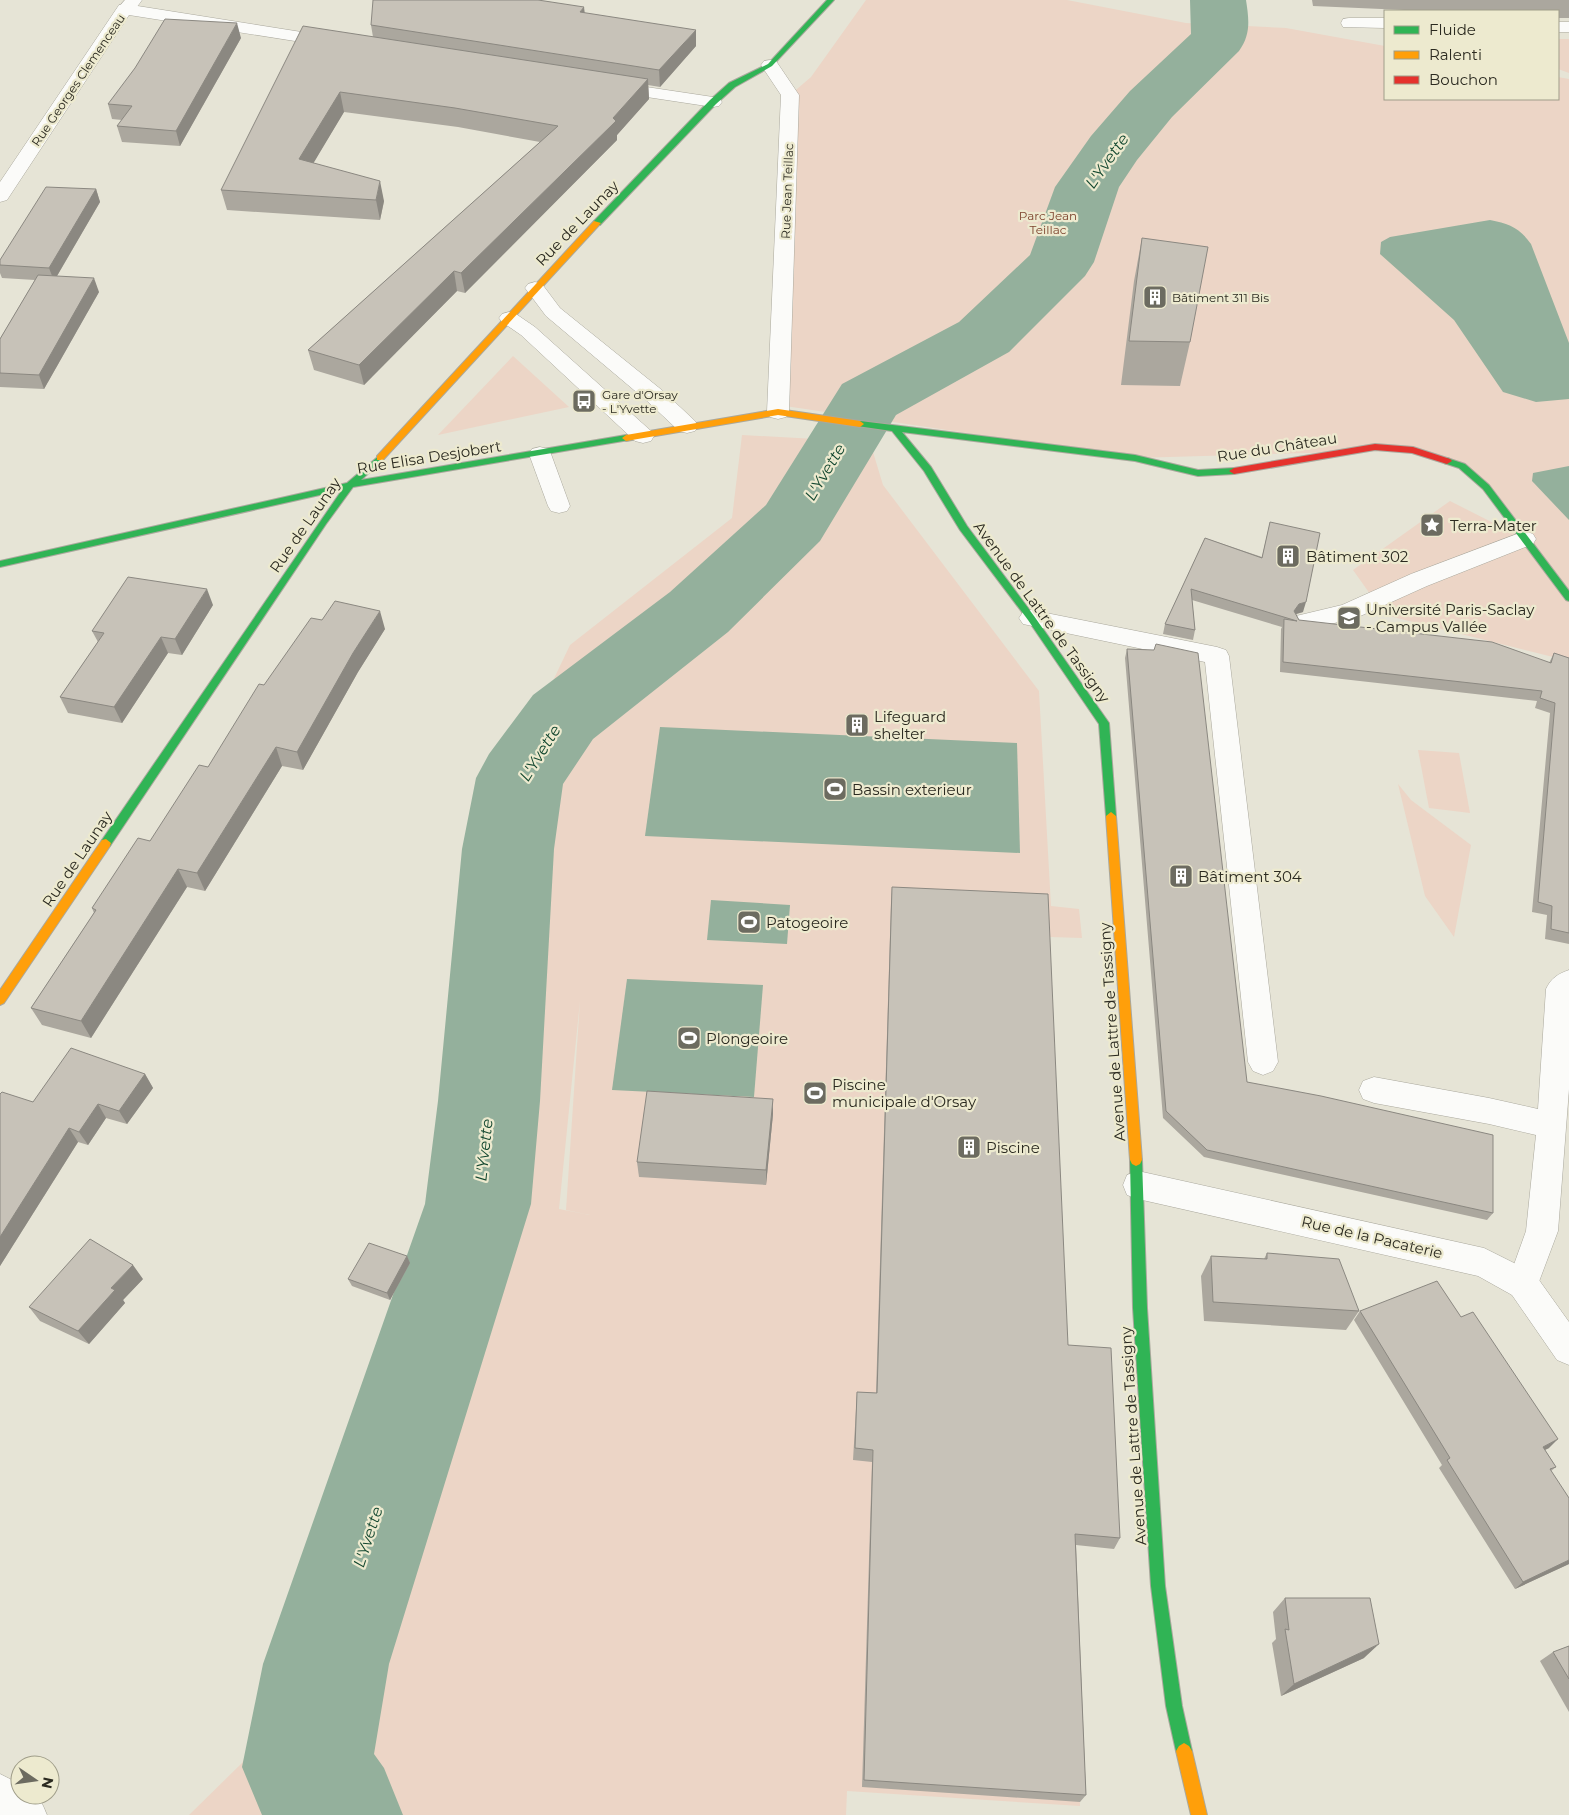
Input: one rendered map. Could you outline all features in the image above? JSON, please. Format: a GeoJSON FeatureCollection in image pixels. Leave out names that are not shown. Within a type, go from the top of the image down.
{"type":"FeatureCollection","features":[{"type":"Feature","properties":{"kind":"street"},"geometry":{"type":"LineString","coordinates":[[770,64],[831,0]]}},
{"type":"Feature","properties":{"kind":"street","name":"Rue Georges Clemenceau"},"geometry":{"type":"LineString","coordinates":[[0,196],[130,5],[347,44]]}},
{"type":"Feature","properties":{"kind":"street"},"geometry":{"type":"LineString","coordinates":[[1350,23],[1384,23]]}},
{"type":"Feature","properties":{"kind":"street","name":"Rue de Launay"},"geometry":{"type":"LineString","coordinates":[[0,1000],[317,530],[350,485],[375,463],[536,288],[713,102],[732,86],[770,64]]}},
{"type":"Feature","properties":{"kind":"street","name":"Rue Jean Teillac"},"geometry":{"type":"LineString","coordinates":[[770,64],[790,95],[778,412]]}},
{"type":"Feature","properties":{"kind":"street"},"geometry":{"type":"LineString","coordinates":[[601,85],[713,102]]}},
{"type":"Feature","properties":{"kind":"street"},"geometry":{"type":"LineString","coordinates":[[536,288],[553,312],[655,396],[687,426]]}},
{"type":"Feature","properties":{"kind":"street"},"geometry":{"type":"LineString","coordinates":[[509,318],[528,331],[643,436]]}},
{"type":"Feature","properties":{"kind":"street"},"geometry":{"type":"LineString","coordinates":[[778,412],[896,430]]}},
{"type":"Feature","properties":{"kind":"street","name":"Rue Elisa Desjobert"},"geometry":{"type":"LineString","coordinates":[[0,564],[350,485],[778,412]]}},
{"type":"Feature","properties":{"kind":"street","name":"Rue du Château"},"geometry":{"type":"LineString","coordinates":[[896,430],[955,435],[1084,453],[1135,458],[1198,473],[1226,472],[1374,447],[1413,450],[1462,466],[1486,487],[1569,598]]}},
{"type":"Feature","properties":{"kind":"street","name":"Avenue de Lattre de Tassigny"},"geometry":{"type":"LineString","coordinates":[[896,430],[928,469],[963,528],[1031,618],[1104,723],[1138,1185],[1140,1308],[1158,1586],[1174,1706],[1199,1815]]}},
{"type":"Feature","properties":{"kind":"street"},"geometry":{"type":"LineString","coordinates":[[540,454],[559,506]]}},
{"type":"Feature","properties":{"kind":"street"},"geometry":{"type":"LineString","coordinates":[[1304,622],[1348,612],[1419,580],[1525,539]]}},
{"type":"Feature","properties":{"kind":"street"},"geometry":{"type":"LineString","coordinates":[[1031,618],[1217,656],[1263,1062]]}},
{"type":"Feature","properties":{"kind":"street"},"geometry":{"type":"LineString","coordinates":[[1523,1284],[1542,1231],[1552,1126],[1560,989],[1569,982]]}},
{"type":"Feature","properties":{"kind":"street"},"geometry":{"type":"LineString","coordinates":[[1374,1090],[1489,1111],[1552,1126]]}},
{"type":"Feature","properties":{"kind":"street","name":"Rue de la Pacaterie"},"geometry":{"type":"LineString","coordinates":[[1138,1185],[1484,1262],[1523,1284],[1569,1350]]}},
{"type":"Feature","properties":{"kind":"street"},"geometry":{"type":"LineString","coordinates":[[0,1793],[28,1815]]}},
{"type":"Feature","properties":{"kind":"green space","name":"Parc Jean Teillac"},"geometry":{"type":"Polygon","coordinates":[[[866,0],[1067,0],[1186,23],[1286,28],[1384,46],[1384,100],[1559,100],[1559,77],[1569,79],[1569,661],[1385,615],[1353,570],[1450,501],[1523,538],[1462,466],[1413,450],[1135,458],[785,406],[790,95],[811,77],[866,0]]]}},
{"type":"Feature","properties":{"kind":"green space"},"geometry":{"type":"Polygon","coordinates":[[[1559,39],[1569,39],[1569,73],[1559,69],[1559,39]]]}},
{"type":"Feature","properties":{"kind":"green space"},"geometry":{"type":"Polygon","coordinates":[[[513,356],[569,407],[438,435],[513,356]]]}},
{"type":"Feature","properties":{"kind":"green space"},"geometry":{"type":"Polygon","coordinates":[[[742,435],[870,442],[883,485],[1039,691],[1051,906],[1079,909],[1082,938],[1050,937],[1080,1806],[847,1791],[846,1815],[189,1815],[242,1763],[350,1553],[452,1208],[477,933],[508,775],[570,645],[732,518],[742,435]],[[580,1001],[559,1209],[590,1215],[566,1210],[580,1001]]]}},
{"type":"Feature","properties":{"kind":"green space"},"geometry":{"type":"Polygon","coordinates":[[[1418,750],[1459,753],[1470,813],[1429,808],[1418,750]]]}},
{"type":"Feature","properties":{"kind":"green space"},"geometry":{"type":"Polygon","coordinates":[[[1398,784],[1411,800],[1471,845],[1454,937],[1425,896],[1398,784]]]}},
{"type":"Feature","properties":{"kind":"shaded area"},"geometry":{"type":"Polygon","coordinates":[[[1490,220],[1513,227],[1531,244],[1569,343],[1569,399],[1536,402],[1503,392],[1454,320],[1380,254],[1381,242],[1390,237],[1490,220]]]}},
{"type":"Feature","properties":{"kind":"shaded area"},"geometry":{"type":"Polygon","coordinates":[[[1569,466],[1569,520],[1532,481],[1533,473],[1569,466]]]}},
{"type":"Feature","properties":{"kind":"shaded area","name":"Bassin exterieur"},"geometry":{"type":"Polygon","coordinates":[[[660,727],[1017,743],[1020,853],[645,836],[660,727]]]}},
{"type":"Feature","properties":{"kind":"shaded area","name":"Patogeoire"},"geometry":{"type":"Polygon","coordinates":[[[711,900],[790,905],[787,944],[707,940],[711,900]]]}},
{"type":"Feature","properties":{"kind":"shaded area","name":"Plongeoire"},"geometry":{"type":"Polygon","coordinates":[[[627,979],[763,985],[754,1097],[612,1090],[627,979]]]}},
{"type":"Feature","properties":{"kind":"building"},"geometry":{"type":"Polygon","coordinates":[[[373,0],[538,0],[584,7],[580,12],[696,30],[659,70],[371,25],[373,0]]]}},
{"type":"Feature","properties":{"kind":"building"},"geometry":{"type":"Polygon","coordinates":[[[165,19],[237,23],[176,131],[117,126],[132,106],[108,104],[135,68],[165,19]]]}},
{"type":"Feature","properties":{"kind":"building"},"geometry":{"type":"Polygon","coordinates":[[[303,26],[648,79],[613,118],[616,121],[461,273],[454,271],[359,365],[308,350],[558,126],[455,108],[340,92],[299,159],[380,181],[376,200],[221,190],[303,26]]]}},
{"type":"Feature","properties":{"kind":"building"},"geometry":{"type":"Polygon","coordinates":[[[46,187],[96,189],[49,268],[0,265],[0,260],[46,187]]]}},
{"type":"Feature","properties":{"kind":"building"},"geometry":{"type":"Polygon","coordinates":[[[1142,238],[1208,247],[1190,342],[1129,341],[1142,238]]]}},
{"type":"Feature","properties":{"kind":"building"},"geometry":{"type":"Polygon","coordinates":[[[38,275],[94,278],[39,375],[0,373],[0,339],[38,275]]]}},
{"type":"Feature","properties":{"kind":"building"},"geometry":{"type":"Polygon","coordinates":[[[1270,522],[1320,533],[1306,602],[1299,604],[1294,611],[1299,620],[1492,642],[1551,663],[1554,653],[1569,658],[1569,933],[1551,929],[1552,906],[1538,902],[1555,703],[1540,698],[1542,691],[1283,662],[1284,619],[1297,621],[1191,589],[1195,630],[1165,624],[1205,538],[1262,558],[1270,522]]]}},
{"type":"Feature","properties":{"kind":"building"},"geometry":{"type":"Polygon","coordinates":[[[128,577],[207,589],[175,639],[161,637],[114,707],[60,697],[104,633],[92,631],[128,577]]]}},
{"type":"Feature","properties":{"kind":"building"},"geometry":{"type":"Polygon","coordinates":[[[335,601],[380,611],[353,653],[297,752],[276,747],[197,873],[178,869],[81,1021],[31,1008],[96,910],[92,908],[138,838],[150,841],[199,765],[208,767],[259,684],[264,685],[311,618],[322,620],[335,601]]]}},
{"type":"Feature","properties":{"kind":"building","name":"Bâtiment 304"},"geometry":{"type":"Polygon","coordinates":[[[1156,644],[1198,653],[1247,1082],[1321,1096],[1493,1135],[1493,1213],[1207,1150],[1166,1111],[1127,649],[1154,650],[1156,644]]]}},
{"type":"Feature","properties":{"kind":"building","name":"Piscine"},"geometry":{"type":"Polygon","coordinates":[[[892,887],[1048,894],[1068,1345],[1111,1348],[1120,1538],[1075,1534],[1086,1795],[864,1780],[873,1450],[855,1448],[857,1392],[877,1393],[892,887]]]}},
{"type":"Feature","properties":{"kind":"building"},"geometry":{"type":"Polygon","coordinates":[[[71,1048],[145,1074],[119,1111],[98,1104],[79,1132],[69,1128],[0,1237],[0,1094],[2,1092],[33,1102],[71,1048]]]}},
{"type":"Feature","properties":{"kind":"building"},"geometry":{"type":"Polygon","coordinates":[[[647,1091],[773,1099],[766,1170],[637,1162],[647,1091]]]}},
{"type":"Feature","properties":{"kind":"building"},"geometry":{"type":"Polygon","coordinates":[[[90,1239],[133,1265],[111,1288],[115,1290],[78,1331],[29,1307],[90,1239]]]}},
{"type":"Feature","properties":{"kind":"building"},"geometry":{"type":"Polygon","coordinates":[[[369,1243],[407,1256],[387,1293],[348,1279],[369,1243]]]}},
{"type":"Feature","properties":{"kind":"building"},"geometry":{"type":"Polygon","coordinates":[[[1267,1253],[1339,1259],[1359,1311],[1213,1302],[1211,1256],[1267,1259],[1267,1253]]]}},
{"type":"Feature","properties":{"kind":"building"},"geometry":{"type":"Polygon","coordinates":[[[1437,1281],[1461,1317],[1473,1312],[1558,1439],[1543,1447],[1556,1467],[1550,1469],[1569,1498],[1569,1560],[1523,1582],[1447,1460],[1450,1458],[1360,1311],[1437,1281]]]}},
{"type":"Feature","properties":{"kind":"building"},"geometry":{"type":"Polygon","coordinates":[[[1285,1598],[1370,1598],[1379,1644],[1294,1684],[1285,1629],[1289,1630],[1285,1598]]]}},
{"type":"Feature","properties":{"kind":"building"},"geometry":{"type":"Polygon","coordinates":[[[1569,1646],[1569,1679],[1553,1652],[1569,1646]]]}},
{"type":"Feature","properties":{"kind":"waterway","name":"L'Yvette"},"geometry":{"type":"LineString","coordinates":[[337,1815],[307,1767],[326,1664],[478,1204],[489,1101],[508,849],[520,778],[563,717],[699,612],[793,523],[868,400],[984,337],[1061,262],[1087,187],[1113,149],[1151,104],[1219,39],[1220,17],[1218,0]]}},
{"type":"Feature","properties":{"kind":"traffic: fast"},"geometry":{"type":"LineString","coordinates":[[597,223],[713,102],[732,85],[770,65],[831,0]]}},
{"type":"Feature","properties":{"kind":"traffic: fast"},"geometry":{"type":"LineString","coordinates":[[860,424],[1135,458],[1198,473],[1234,471]]}},
{"type":"Feature","properties":{"kind":"traffic: fast"},"geometry":{"type":"LineString","coordinates":[[896,430],[928,469],[963,528],[1031,618],[1104,723],[1111,816]]}},
{"type":"Feature","properties":{"kind":"traffic: fast"},"geometry":{"type":"LineString","coordinates":[[0,564],[350,485],[626,438]]}},
{"type":"Feature","properties":{"kind":"traffic: fast"},"geometry":{"type":"LineString","coordinates":[[106,843],[323,522],[350,485],[380,458]]}},
{"type":"Feature","properties":{"kind":"traffic: fast"},"geometry":{"type":"LineString","coordinates":[[1447,461],[1462,466],[1486,487],[1569,598]]}},
{"type":"Feature","properties":{"kind":"traffic: fast"},"geometry":{"type":"LineString","coordinates":[[1136,1160],[1140,1308],[1158,1586],[1174,1706],[1184,1751]]}},
{"type":"Feature","properties":{"kind":"traffic: slow"},"geometry":{"type":"LineString","coordinates":[[380,458],[597,223]]}},
{"type":"Feature","properties":{"kind":"traffic: slow"},"geometry":{"type":"LineString","coordinates":[[626,438],[778,412],[860,424]]}},
{"type":"Feature","properties":{"kind":"traffic: slow"},"geometry":{"type":"LineString","coordinates":[[1111,816],[1136,1160]]}},
{"type":"Feature","properties":{"kind":"traffic: slow"},"geometry":{"type":"LineString","coordinates":[[0,1000],[106,843]]}},
{"type":"Feature","properties":{"kind":"traffic: slow"},"geometry":{"type":"LineString","coordinates":[[1184,1751],[1199,1815]]}},
{"type":"Feature","properties":{"kind":"traffic: jam"},"geometry":{"type":"LineString","coordinates":[[1234,471],[1375,447],[1413,450],[1447,461]]}},
{"type":"Feature","properties":{"kind":"place","name":"Bâtiment 311 Bis"},"geometry":{"type":"Point","coordinates":[1155,297]}},
{"type":"Feature","properties":{"kind":"place","name":"Gare d'Orsay - L'Yvette"},"geometry":{"type":"Point","coordinates":[584,401]}},
{"type":"Feature","properties":{"kind":"place","name":"Terra-Mater"},"geometry":{"type":"Point","coordinates":[1432,525]}},
{"type":"Feature","properties":{"kind":"place","name":"Bâtiment 302"},"geometry":{"type":"Point","coordinates":[1288,556]}},
{"type":"Feature","properties":{"kind":"place","name":"Université Paris-Saclay - Campus Vallée"},"geometry":{"type":"Point","coordinates":[1349,618]}},
{"type":"Feature","properties":{"kind":"place","name":"Lifeguard shelter"},"geometry":{"type":"Point","coordinates":[857,725]}},
{"type":"Feature","properties":{"kind":"place","name":"Bassin exterieur"},"geometry":{"type":"Point","coordinates":[835,789]}},
{"type":"Feature","properties":{"kind":"place","name":"Bâtiment 304"},"geometry":{"type":"Point","coordinates":[1181,876]}},
{"type":"Feature","properties":{"kind":"place","name":"Patogeoire"},"geometry":{"type":"Point","coordinates":[749,922]}},
{"type":"Feature","properties":{"kind":"place","name":"Plongeoire"},"geometry":{"type":"Point","coordinates":[689,1038]}},
{"type":"Feature","properties":{"kind":"place","name":"Piscine municipale d'Orsay"},"geometry":{"type":"Point","coordinates":[815,1093]}},
{"type":"Feature","properties":{"kind":"place","name":"Piscine"},"geometry":{"type":"Point","coordinates":[969,1147]}}]}
